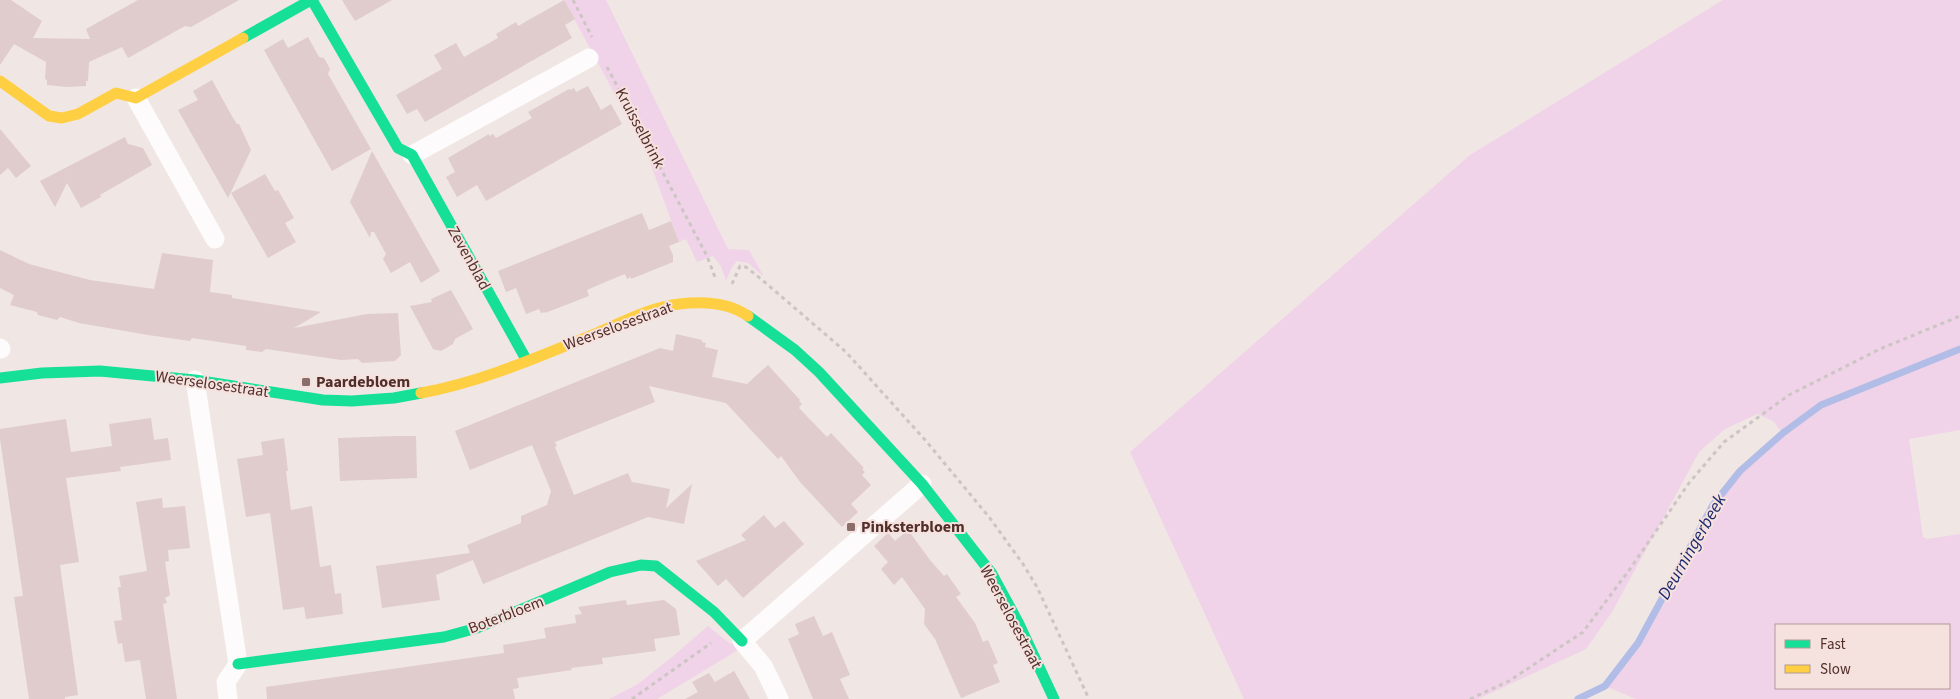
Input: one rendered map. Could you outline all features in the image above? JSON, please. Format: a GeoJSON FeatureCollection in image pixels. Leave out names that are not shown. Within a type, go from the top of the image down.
{"type":"FeatureCollection","features":[{"type":"Feature","properties":{"kind":"street","name":"Zevenblad"},"geometry":{"type":"LineString","coordinates":[[136,98],[311,0],[398,148],[412,155],[526,361]]}},
{"type":"Feature","properties":{"kind":"street"},"geometry":{"type":"LineString","coordinates":[[412,155],[596,54]]}},
{"type":"Feature","properties":{"kind":"street"},"geometry":{"type":"LineString","coordinates":[[0,81],[49,116],[62,118],[78,114],[116,93],[136,98],[215,240]]}},
{"type":"Feature","properties":{"kind":"street","name":"Weerselosestraat"},"geometry":{"type":"LineString","coordinates":[[0,378],[42,373],[100,371],[195,380],[323,400],[352,401],[394,398],[453,387],[526,361],[648,312],[677,304],[706,302],[723,305],[746,314],[795,350],[819,372],[922,484],[992,574],[1019,624],[1054,699]]}},
{"type":"Feature","properties":{"kind":"street"},"geometry":{"type":"LineString","coordinates":[[195,380],[238,664],[226,682],[228,699]]}},
{"type":"Feature","properties":{"kind":"street"},"geometry":{"type":"LineString","coordinates":[[780,699],[763,666],[736,636],[922,484]]}},
{"type":"Feature","properties":{"kind":"street","name":"Boterbloem"},"geometry":{"type":"LineString","coordinates":[[238,664],[444,637],[477,628],[610,572],[641,565],[656,566],[714,612],[736,636]]}},
{"type":"Feature","properties":{"kind":"path","name":"Kruisselbrink"},"geometry":{"type":"LineString","coordinates":[[573,0],[596,54],[707,256]]}},
{"type":"Feature","properties":{"kind":"path"},"geometry":{"type":"LineString","coordinates":[[1470,699],[1509,681],[1583,632],[1630,569],[1689,483],[1724,442],[1789,395],[1880,349],[1960,316]]}},
{"type":"Feature","properties":{"kind":"path"},"geometry":{"type":"LineString","coordinates":[[632,699],[736,636]]}},
{"type":"Feature","properties":{"kind":"shaded area"},"geometry":{"type":"Polygon","coordinates":[[[564,0],[606,0],[728,249],[749,250],[764,277],[748,263],[737,261],[726,281],[721,266],[713,256],[697,262],[686,239],[679,242],[647,154],[564,0]]]}},
{"type":"Feature","properties":{"kind":"shaded area"},"geometry":{"type":"Polygon","coordinates":[[[1723,0],[1960,0],[1960,430],[1909,439],[1923,537],[1927,539],[1960,534],[1960,699],[1636,699],[1605,686],[1638,643],[1713,505],[1740,471],[1783,434],[1773,421],[1757,414],[1725,429],[1699,452],[1612,612],[1586,649],[1478,699],[1244,699],[1130,452],[1470,155],[1723,0]]]}},
{"type":"Feature","properties":{"kind":"shaded area"},"geometry":{"type":"Polygon","coordinates":[[[708,626],[729,643],[743,647],[657,699],[609,699],[638,684],[708,626]]]}},
{"type":"Feature","properties":{"kind":"building"},"geometry":{"type":"Polygon","coordinates":[[[0,0],[11,0],[42,21],[33,38],[90,39],[86,29],[138,0],[239,0],[191,27],[185,26],[128,58],[122,47],[89,62],[86,86],[67,87],[47,85],[47,80],[45,79],[46,62],[14,44],[0,65],[0,0]]]}},
{"type":"Feature","properties":{"kind":"building"},"geometry":{"type":"Polygon","coordinates":[[[342,0],[392,0],[355,21],[342,0]]]}},
{"type":"Feature","properties":{"kind":"building"},"geometry":{"type":"Polygon","coordinates":[[[564,0],[575,19],[565,25],[572,38],[425,122],[417,109],[407,114],[396,95],[442,69],[434,55],[456,43],[464,57],[498,38],[496,34],[516,22],[518,26],[564,0]]]}},
{"type":"Feature","properties":{"kind":"building"},"geometry":{"type":"Polygon","coordinates":[[[308,37],[319,57],[324,58],[330,69],[328,74],[371,149],[332,171],[264,50],[283,39],[288,48],[308,37]]]}},
{"type":"Feature","properties":{"kind":"building"},"geometry":{"type":"Polygon","coordinates":[[[212,80],[233,118],[239,124],[251,150],[228,198],[178,110],[198,100],[193,91],[212,80]]]}},
{"type":"Feature","properties":{"kind":"building"},"geometry":{"type":"Polygon","coordinates":[[[588,86],[601,110],[611,104],[622,124],[486,201],[477,185],[457,197],[446,177],[455,172],[448,158],[489,134],[489,136],[493,134],[496,138],[532,118],[528,112],[569,89],[574,88],[576,92],[588,86]]]}},
{"type":"Feature","properties":{"kind":"building"},"geometry":{"type":"Polygon","coordinates":[[[0,129],[31,166],[16,178],[8,168],[0,175],[0,129]]]}},
{"type":"Feature","properties":{"kind":"building"},"geometry":{"type":"Polygon","coordinates":[[[125,137],[128,144],[143,148],[152,165],[81,208],[67,183],[55,207],[40,181],[125,137]]]}},
{"type":"Feature","properties":{"kind":"building"},"geometry":{"type":"Polygon","coordinates":[[[372,151],[440,271],[421,283],[410,262],[391,273],[383,259],[386,254],[374,232],[371,232],[370,238],[350,202],[372,151]]]}},
{"type":"Feature","properties":{"kind":"building"},"geometry":{"type":"Polygon","coordinates":[[[265,174],[275,191],[278,190],[294,218],[285,223],[296,242],[268,258],[231,193],[265,174]]]}},
{"type":"Feature","properties":{"kind":"building"},"geometry":{"type":"Polygon","coordinates":[[[642,213],[649,230],[671,221],[679,242],[669,246],[673,255],[673,262],[631,279],[631,277],[627,279],[625,274],[587,290],[589,296],[545,313],[541,313],[539,309],[526,314],[516,288],[506,292],[498,271],[642,213]]]}},
{"type":"Feature","properties":{"kind":"building"},"geometry":{"type":"Polygon","coordinates":[[[0,250],[29,264],[90,280],[154,289],[162,253],[213,260],[210,292],[232,295],[232,298],[321,312],[294,328],[367,314],[398,313],[401,355],[395,361],[362,363],[358,359],[341,360],[266,349],[262,352],[246,350],[246,346],[192,338],[190,341],[148,335],[79,323],[60,317],[57,320],[38,315],[37,312],[10,305],[14,295],[0,288],[0,250]]]}},
{"type":"Feature","properties":{"kind":"building"},"geometry":{"type":"Polygon","coordinates":[[[451,290],[473,329],[455,339],[453,344],[441,351],[433,349],[410,306],[432,302],[431,299],[451,290]]]}},
{"type":"Feature","properties":{"kind":"building"},"geometry":{"type":"Polygon","coordinates":[[[676,334],[702,340],[702,342],[706,343],[705,347],[718,350],[712,377],[747,384],[768,365],[800,400],[802,404],[799,408],[827,437],[831,433],[864,468],[862,469],[865,472],[862,475],[871,485],[851,504],[858,512],[842,527],[800,482],[781,456],[778,459],[726,403],[649,386],[655,402],[555,442],[557,446],[555,447],[574,495],[628,473],[632,482],[670,489],[666,508],[692,484],[684,524],[648,517],[483,584],[473,560],[436,575],[440,600],[382,608],[376,566],[470,553],[467,545],[521,523],[521,516],[547,505],[551,491],[532,445],[470,470],[455,431],[660,348],[673,351],[676,334]]]}},
{"type":"Feature","properties":{"kind":"building"},"geometry":{"type":"Polygon","coordinates":[[[151,418],[154,440],[168,438],[171,460],[120,467],[121,471],[66,478],[79,562],[60,565],[78,695],[65,697],[65,699],[29,699],[14,597],[23,596],[0,429],[66,419],[71,452],[112,446],[109,424],[151,418]]]}},
{"type":"Feature","properties":{"kind":"building"},"geometry":{"type":"Polygon","coordinates":[[[416,436],[417,478],[340,481],[338,438],[416,436]]]}},
{"type":"Feature","properties":{"kind":"building"},"geometry":{"type":"Polygon","coordinates":[[[284,438],[291,510],[312,506],[320,567],[331,565],[335,594],[341,593],[343,614],[306,619],[304,607],[283,610],[270,513],[246,517],[237,459],[263,455],[261,442],[284,438]]]}},
{"type":"Feature","properties":{"kind":"building"},"geometry":{"type":"Polygon","coordinates":[[[162,498],[163,508],[185,506],[190,548],[168,550],[169,561],[165,562],[170,595],[165,598],[167,603],[163,604],[177,699],[146,699],[140,660],[125,662],[122,643],[118,644],[114,621],[122,620],[118,587],[121,587],[119,576],[147,571],[136,502],[162,498]]]}},
{"type":"Feature","properties":{"kind":"building"},"geometry":{"type":"Polygon","coordinates":[[[764,515],[775,528],[784,521],[804,544],[743,598],[726,579],[718,586],[696,561],[746,540],[741,535],[764,515]]]}},
{"type":"Feature","properties":{"kind":"building"},"geometry":{"type":"Polygon","coordinates":[[[908,530],[930,560],[944,576],[947,574],[961,594],[956,597],[975,623],[983,642],[988,640],[998,663],[993,665],[1000,682],[961,698],[935,639],[924,624],[925,609],[902,577],[894,585],[881,569],[888,562],[874,546],[888,533],[895,541],[908,530]]]}},
{"type":"Feature","properties":{"kind":"building"},"geometry":{"type":"Polygon","coordinates":[[[626,600],[627,605],[664,600],[676,609],[680,635],[654,639],[656,651],[602,658],[603,664],[517,678],[519,688],[513,689],[515,699],[267,699],[266,687],[504,653],[503,645],[546,638],[544,628],[576,623],[575,615],[582,614],[578,607],[626,600]]]}},
{"type":"Feature","properties":{"kind":"building"},"geometry":{"type":"Polygon","coordinates":[[[814,616],[823,636],[832,632],[850,675],[840,679],[849,699],[813,699],[788,639],[799,634],[795,624],[814,616]]]}},
{"type":"Feature","properties":{"kind":"building"},"geometry":{"type":"Polygon","coordinates":[[[734,671],[750,699],[685,699],[698,692],[692,682],[709,673],[715,682],[734,671]]]}},
{"type":"Feature","properties":{"kind":"waterway","name":"Deurningerbeek"},"geometry":{"type":"LineString","coordinates":[[1578,699],[1605,686],[1638,643],[1713,505],[1740,471],[1783,433],[1821,405],[1960,349]]}},
{"type":"Feature","properties":{"kind":"traffic: fast"},"geometry":{"type":"LineString","coordinates":[[243,38],[311,0]]}},
{"type":"Feature","properties":{"kind":"traffic: fast"},"geometry":{"type":"LineString","coordinates":[[312,0],[398,148],[412,155],[527,361]]}},
{"type":"Feature","properties":{"kind":"traffic: fast"},"geometry":{"type":"LineString","coordinates":[[748,316],[795,350],[819,372],[922,484],[992,574],[1019,624],[1054,699]]}},
{"type":"Feature","properties":{"kind":"traffic: fast"},"geometry":{"type":"LineString","coordinates":[[0,378],[42,373],[100,371],[195,380],[323,400],[352,401],[394,398],[421,393]]}},
{"type":"Feature","properties":{"kind":"traffic: fast"},"geometry":{"type":"LineString","coordinates":[[238,664],[444,637],[477,628],[610,572],[641,565],[656,566],[714,612],[742,641]]}},
{"type":"Feature","properties":{"kind":"traffic: slow"},"geometry":{"type":"LineString","coordinates":[[0,81],[49,116],[62,118],[78,114],[116,93],[136,98],[243,38]]}},
{"type":"Feature","properties":{"kind":"traffic: slow"},"geometry":{"type":"LineString","coordinates":[[421,393],[511,368],[658,308],[679,304],[715,304],[724,305],[748,316]]}},
{"type":"Feature","properties":{"kind":"place","name":"Paardebloem"},"geometry":{"type":"Point","coordinates":[306,382]}},
{"type":"Feature","properties":{"kind":"place","name":"Pinksterbloem"},"geometry":{"type":"Point","coordinates":[851,527]}}]}
